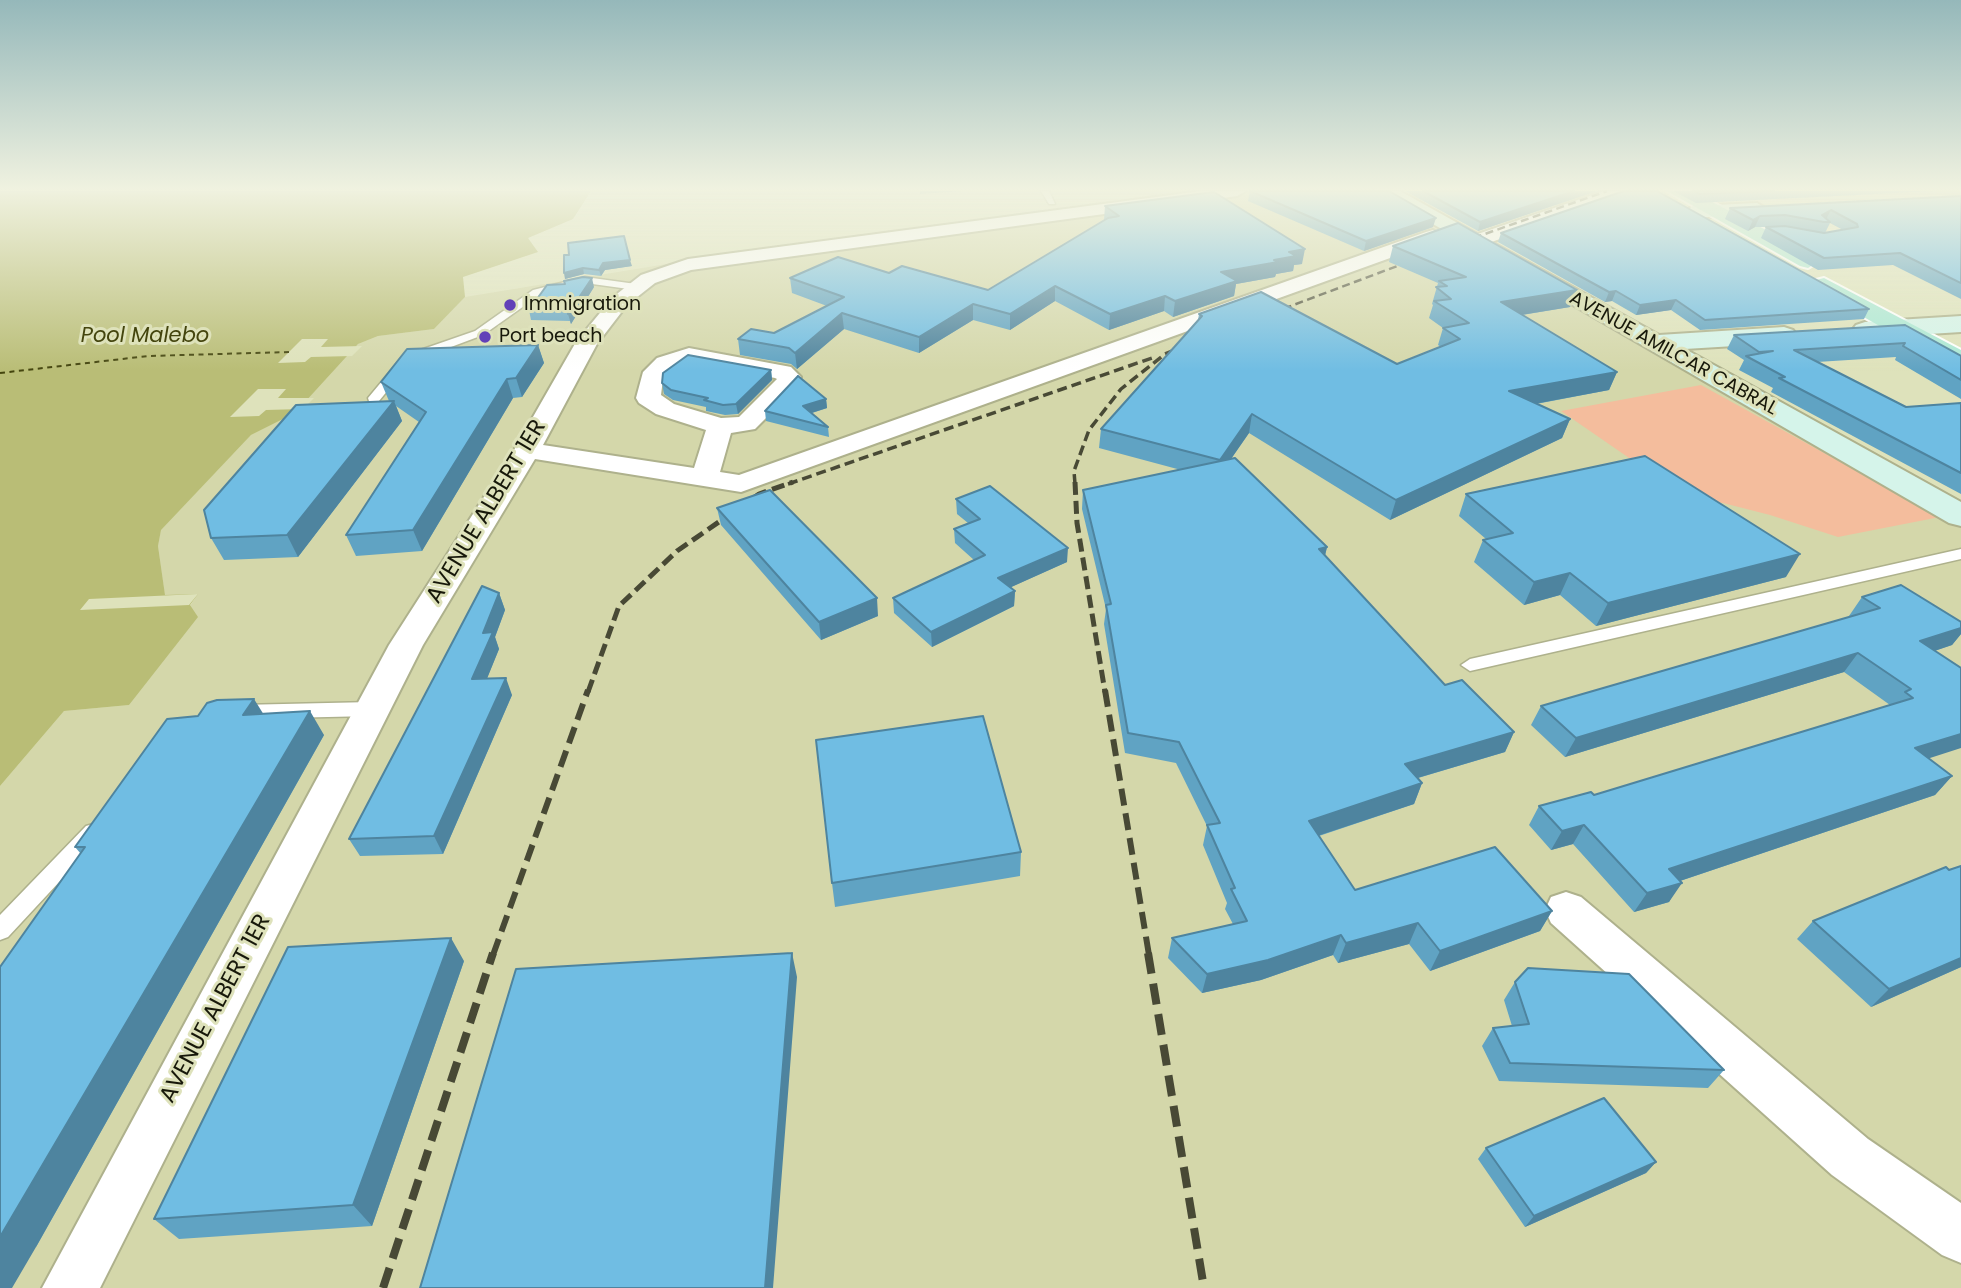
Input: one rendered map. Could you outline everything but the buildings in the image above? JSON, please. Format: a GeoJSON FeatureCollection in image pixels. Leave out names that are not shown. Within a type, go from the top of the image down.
{"type":"FeatureCollection","features":[{"type":"Feature","properties":{"kind":"main road","name":"AVENUE AMILCAR CABRAL"},"geometry":{"type":"LineString","coordinates":[[1489,251],[1961,516]]}},
{"type":"Feature","properties":{"kind":"main road"},"geometry":{"type":"LineString","coordinates":[[1773,251],[1961,361]]}},
{"type":"Feature","properties":{"kind":"main road"},"geometry":{"type":"LineString","coordinates":[[1779,251],[1961,343]]}},
{"type":"Feature","properties":{"kind":"main road"},"geometry":{"type":"LineString","coordinates":[[1844,331],[1961,324]]}},
{"type":"Feature","properties":{"kind":"main road"},"geometry":{"type":"LineString","coordinates":[[1654,343],[1804,334]]}},
{"type":"Feature","properties":{"kind":"street","name":"AVENUE ALBERT 1ER"},"geometry":{"type":"LineString","coordinates":[[70,1288],[406,645],[527,450],[587,342],[620,301],[636,287],[662,272],[688,265],[791,251]]}},
{"type":"Feature","properties":{"kind":"street"},"geometry":{"type":"LineString","coordinates":[[527,450],[741,484],[1104,351],[1415,251]]}},
{"type":"Feature","properties":{"kind":"street"},"geometry":{"type":"LineString","coordinates":[[689,355],[788,374],[787,384],[751,421],[739,427],[720,426],[655,404],[648,398],[651,377],[665,363],[689,355]]}},
{"type":"Feature","properties":{"kind":"street"},"geometry":{"type":"LineString","coordinates":[[704,480],[720,426]]}},
{"type":"Feature","properties":{"kind":"street"},"geometry":{"type":"LineString","coordinates":[[1566,909],[1850,1157],[1961,1236]]}},
{"type":"Feature","properties":{"kind":"lane"},"geometry":{"type":"LineString","coordinates":[[374,398],[407,359],[479,333],[537,292],[585,279],[636,287]]}},
{"type":"Feature","properties":{"kind":"lane"},"geometry":{"type":"LineString","coordinates":[[1470,665],[1961,554]]}},
{"type":"Feature","properties":{"kind":"lane"},"geometry":{"type":"LineString","coordinates":[[218,717],[241,712],[294,709],[372,709]]}},
{"type":"Feature","properties":{"kind":"lane"},"geometry":{"type":"LineString","coordinates":[[0,930],[106,818]]}},
{"type":"Feature","properties":{"kind":"shaded area"},"geometry":{"type":"Polygon","coordinates":[[[756,251],[1476,251],[1961,525],[1961,1288],[0,1288],[0,786],[64,711],[129,705],[197,595],[165,596],[158,546],[161,529],[251,435],[295,413],[358,344],[378,336],[434,329],[465,297],[756,251]]]}},
{"type":"Feature","properties":{"kind":"shaded area"},"geometry":{"type":"Polygon","coordinates":[[[1701,385],[1940,517],[1838,537],[1723,503],[1690,500],[1561,411],[1701,385]]]}},
{"type":"Feature","properties":{"kind":"water","name":"Pool Malebo"},"geometry":{"type":"Polygon","coordinates":[[[0,251],[537,251],[463,277],[465,297],[434,329],[378,336],[358,344],[295,413],[251,435],[161,530],[158,546],[165,595],[198,594],[190,605],[198,617],[129,705],[64,711],[0,786],[0,251]]]}},
{"type":"Feature","properties":{"kind":"pier"},"geometry":{"type":"Polygon","coordinates":[[[302,339],[328,339],[321,347],[362,346],[352,356],[311,357],[305,362],[278,363],[302,339]]]}},
{"type":"Feature","properties":{"kind":"pier"},"geometry":{"type":"Polygon","coordinates":[[[258,389],[286,389],[278,398],[314,398],[303,409],[266,410],[259,416],[230,417],[258,389]]]}},
{"type":"Feature","properties":{"kind":"pier"},"geometry":{"type":"Polygon","coordinates":[[[198,594],[189,605],[80,610],[89,599],[198,594]]]}},
{"type":"Feature","properties":{"kind":"ferry route"},"geometry":{"type":"LineString","coordinates":[[0,373],[148,356],[289,352]]}},
{"type":"Feature","properties":{"kind":"railway"},"geometry":{"type":"LineString","coordinates":[[1272,313],[1416,259]]}},
{"type":"Feature","properties":{"kind":"railway"},"geometry":{"type":"LineString","coordinates":[[1075,484],[1074,471],[1089,430],[1121,389],[1165,354],[1187,345]]}},
{"type":"Feature","properties":{"kind":"railway"},"geometry":{"type":"LineString","coordinates":[[788,484],[1152,358]]}},
{"type":"Feature","properties":{"kind":"railway"},"geometry":{"type":"LineString","coordinates":[[588,692],[619,606],[677,551],[759,494],[793,482]]}},
{"type":"Feature","properties":{"kind":"railway"},"geometry":{"type":"LineString","coordinates":[[1075,482],[1077,523],[1105,692]]}},
{"type":"Feature","properties":{"kind":"railway"},"geometry":{"type":"LineString","coordinates":[[493,955],[588,690]]}},
{"type":"Feature","properties":{"kind":"railway"},"geometry":{"type":"LineString","coordinates":[[1105,690],[1149,955]]}},
{"type":"Feature","properties":{"kind":"railway"},"geometry":{"type":"LineString","coordinates":[[383,1288],[493,953]]}},
{"type":"Feature","properties":{"kind":"railway"},"geometry":{"type":"LineString","coordinates":[[1148,953],[1204,1288]]}},
{"type":"Feature","properties":{"kind":"place","name":"Immigration"},"geometry":{"type":"Point","coordinates":[510,305]}},
{"type":"Feature","properties":{"kind":"place","name":"Port beach"},"geometry":{"type":"Point","coordinates":[485,337]}}]}
